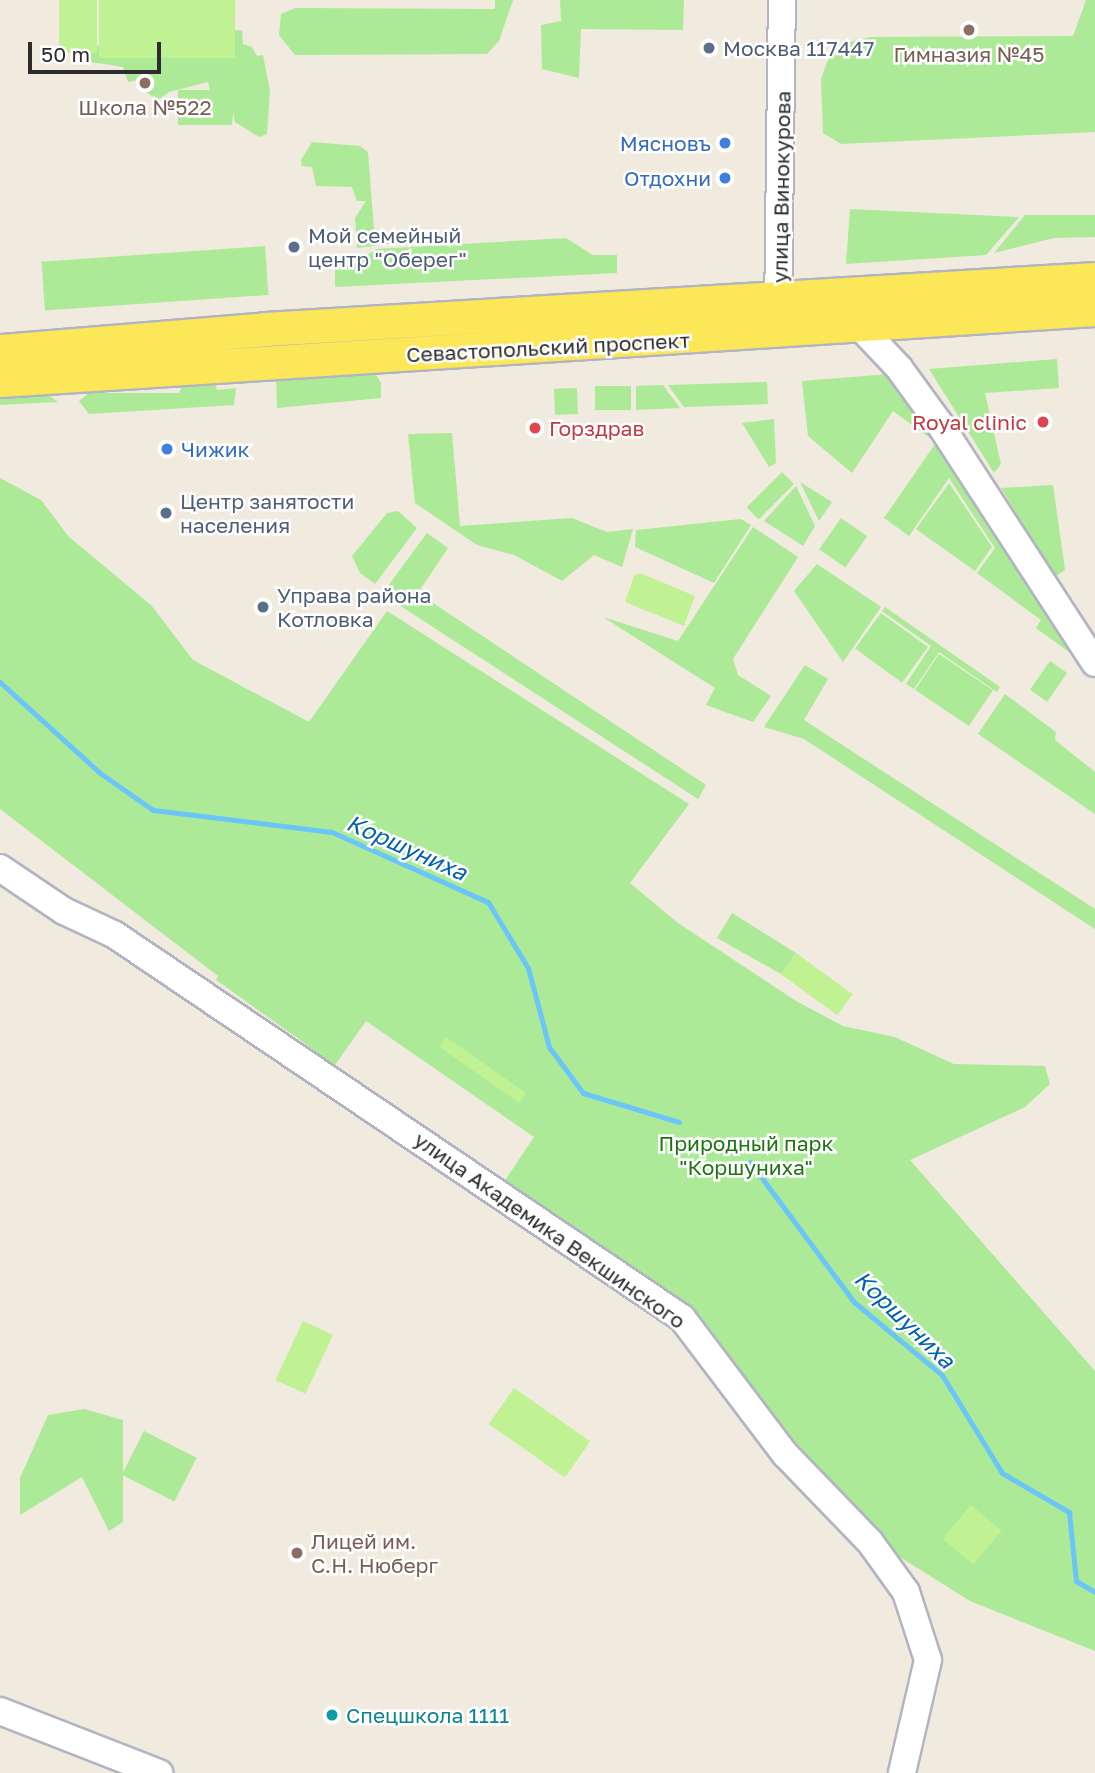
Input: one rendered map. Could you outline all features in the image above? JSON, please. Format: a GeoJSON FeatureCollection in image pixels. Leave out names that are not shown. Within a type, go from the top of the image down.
{"type":"FeatureCollection","features":[{"type":"Feature","properties":{"kind":"main road","name":"Севастопольский проспект"},"geometry":{"type":"LineString","coordinates":[[0,351],[265,329],[1095,279]]}},
{"type":"Feature","properties":{"kind":"main road","name":"Севастопольский проспект"},"geometry":{"type":"LineString","coordinates":[[0,380],[778,333],[858,323],[1095,309]]}},
{"type":"Feature","properties":{"kind":"street","name":"улица Винокурова"},"geometry":{"type":"LineString","coordinates":[[778,333],[782,0]]}},
{"type":"Feature","properties":{"kind":"street"},"geometry":{"type":"LineString","coordinates":[[830,296],[899,368],[939,423],[1095,663]]}},
{"type":"Feature","properties":{"kind":"street","name":"улица Академика Векшинского"},"geometry":{"type":"LineString","coordinates":[[0,868],[64,911],[115,935],[682,1318],[785,1454],[870,1542],[906,1592],[928,1660],[902,1773]]}},
{"type":"Feature","properties":{"kind":"street"},"geometry":{"type":"LineString","coordinates":[[0,1712],[159,1773]]}},
{"type":"Feature","properties":{"kind":"green space"},"geometry":{"type":"Polygon","coordinates":[[[59,0],[97,0],[97,53],[59,53],[59,0]]]}},
{"type":"Feature","properties":{"kind":"green space"},"geometry":{"type":"Polygon","coordinates":[[[99,0],[235,0],[235,58],[99,58],[99,0]]]}},
{"type":"Feature","properties":{"kind":"green space"},"geometry":{"type":"Polygon","coordinates":[[[495,0],[513,0],[499,41],[487,54],[295,55],[279,35],[281,14],[295,8],[495,9],[495,0]]]}},
{"type":"Feature","properties":{"kind":"green space"},"geometry":{"type":"Polygon","coordinates":[[[560,0],[684,0],[683,30],[581,29],[579,78],[542,69],[541,25],[561,21],[560,0]]]}},
{"type":"Feature","properties":{"kind":"green space"},"geometry":{"type":"Polygon","coordinates":[[[1086,0],[1095,0],[1095,132],[841,144],[823,133],[821,79],[833,46],[870,37],[1073,36],[1086,0]]]}},
{"type":"Feature","properties":{"kind":"green space"},"geometry":{"type":"Polygon","coordinates":[[[242,30],[243,44],[252,47],[257,56],[263,55],[270,91],[267,134],[259,137],[235,122],[233,113],[232,125],[178,125],[178,90],[210,90],[208,82],[169,92],[158,100],[146,92],[144,79],[128,82],[123,67],[84,61],[102,41],[242,30]]]}},
{"type":"Feature","properties":{"kind":"green space"},"geometry":{"type":"Polygon","coordinates":[[[312,142],[360,146],[368,152],[374,229],[396,243],[357,248],[355,218],[366,201],[357,201],[352,187],[316,186],[312,167],[302,166],[301,160],[312,142]]]}},
{"type":"Feature","properties":{"kind":"green space"},"geometry":{"type":"Polygon","coordinates":[[[850,209],[1019,217],[986,255],[846,264],[850,209]]]}},
{"type":"Feature","properties":{"kind":"green space"},"geometry":{"type":"Polygon","coordinates":[[[1025,215],[1095,215],[1095,237],[1054,238],[994,253],[1025,215]]]}},
{"type":"Feature","properties":{"kind":"green space"},"geometry":{"type":"Polygon","coordinates":[[[566,238],[593,255],[617,255],[617,273],[335,287],[335,268],[354,264],[376,249],[566,238]]]}},
{"type":"Feature","properties":{"kind":"green space"},"geometry":{"type":"Polygon","coordinates":[[[265,246],[268,295],[45,311],[42,262],[265,246]]]}},
{"type":"Feature","properties":{"kind":"green space"},"geometry":{"type":"Polygon","coordinates":[[[1057,359],[1059,388],[985,393],[1001,464],[994,473],[929,369],[1057,359]]]}},
{"type":"Feature","properties":{"kind":"green space"},"geometry":{"type":"Polygon","coordinates":[[[372,368],[381,383],[381,398],[277,408],[276,375],[372,368]]]}},
{"type":"Feature","properties":{"kind":"green space"},"geometry":{"type":"Polygon","coordinates":[[[889,374],[940,433],[934,441],[893,411],[852,473],[808,436],[802,381],[889,374]]]}},
{"type":"Feature","properties":{"kind":"green space"},"geometry":{"type":"Polygon","coordinates":[[[767,382],[768,404],[684,407],[668,385],[767,382]]]}},
{"type":"Feature","properties":{"kind":"green space"},"geometry":{"type":"Polygon","coordinates":[[[215,384],[217,390],[236,388],[234,405],[89,414],[79,401],[89,393],[179,393],[183,385],[215,384]]]}},
{"type":"Feature","properties":{"kind":"green space"},"geometry":{"type":"Polygon","coordinates":[[[663,385],[680,408],[636,410],[636,386],[663,385]]]}},
{"type":"Feature","properties":{"kind":"green space"},"geometry":{"type":"Polygon","coordinates":[[[595,386],[631,386],[631,410],[595,410],[595,386]]]}},
{"type":"Feature","properties":{"kind":"green space"},"geometry":{"type":"Polygon","coordinates":[[[577,388],[578,414],[555,415],[554,389],[577,388]]]}},
{"type":"Feature","properties":{"kind":"green space"},"geometry":{"type":"Polygon","coordinates":[[[47,394],[58,402],[0,405],[0,396],[47,394]]]}},
{"type":"Feature","properties":{"kind":"green space"},"geometry":{"type":"Polygon","coordinates":[[[774,419],[776,463],[769,467],[742,423],[774,419]]]}},
{"type":"Feature","properties":{"kind":"green space"},"geometry":{"type":"Polygon","coordinates":[[[452,433],[460,526],[572,518],[607,532],[633,529],[622,567],[594,555],[562,581],[514,555],[477,545],[415,503],[408,434],[452,433]]]}},
{"type":"Feature","properties":{"kind":"green space"},"geometry":{"type":"Polygon","coordinates":[[[942,434],[1076,642],[1069,652],[1036,628],[1041,620],[977,573],[995,548],[949,478],[909,536],[884,518],[942,434]]]}},
{"type":"Feature","properties":{"kind":"green space"},"geometry":{"type":"Polygon","coordinates":[[[782,472],[794,484],[759,519],[747,507],[782,472]]]}},
{"type":"Feature","properties":{"kind":"green space","name":"Природный парк \"Коршуниха\""},"geometry":{"type":"Polygon","coordinates":[[[0,478],[41,500],[69,537],[151,605],[193,660],[309,722],[387,611],[689,804],[630,883],[678,923],[796,1001],[843,1026],[895,1037],[954,1064],[1045,1066],[1050,1084],[1025,1107],[910,1160],[1095,1371],[1095,1651],[970,1601],[895,1554],[759,1402],[682,1306],[504,1182],[534,1137],[366,1021],[335,1065],[216,980],[218,976],[0,809],[0,478]]]}},
{"type":"Feature","properties":{"kind":"green space"},"geometry":{"type":"Polygon","coordinates":[[[800,482],[832,502],[819,521],[800,482]]]}},
{"type":"Feature","properties":{"kind":"green space"},"geometry":{"type":"Polygon","coordinates":[[[949,483],[992,547],[975,571],[916,529],[949,483]]]}},
{"type":"Feature","properties":{"kind":"green space"},"geometry":{"type":"Polygon","coordinates":[[[1053,485],[1065,570],[1055,577],[1001,488],[1053,485]]]}},
{"type":"Feature","properties":{"kind":"green space"},"geometry":{"type":"Polygon","coordinates":[[[796,486],[815,526],[803,546],[764,521],[796,486]]]}},
{"type":"Feature","properties":{"kind":"green space"},"geometry":{"type":"Polygon","coordinates":[[[398,511],[417,528],[375,584],[360,573],[352,556],[387,513],[398,511]]]}},
{"type":"Feature","properties":{"kind":"green space"},"geometry":{"type":"Polygon","coordinates":[[[841,518],[867,536],[845,567],[819,549],[841,518]]]}},
{"type":"Feature","properties":{"kind":"green space"},"geometry":{"type":"Polygon","coordinates":[[[741,519],[751,525],[714,583],[635,547],[636,530],[741,519]]]}},
{"type":"Feature","properties":{"kind":"green space"},"geometry":{"type":"Polygon","coordinates":[[[753,527],[798,557],[733,659],[738,675],[771,696],[753,722],[706,705],[715,688],[603,617],[678,641],[753,527]]]}},
{"type":"Feature","properties":{"kind":"green space"},"geometry":{"type":"Polygon","coordinates":[[[427,533],[448,548],[418,593],[706,785],[698,799],[382,594],[427,533]]]}},
{"type":"Feature","properties":{"kind":"green space"},"geometry":{"type":"Polygon","coordinates":[[[817,564],[881,607],[843,662],[794,591],[817,564]]]}},
{"type":"Feature","properties":{"kind":"green space"},"geometry":{"type":"Polygon","coordinates":[[[640,573],[695,596],[684,626],[625,602],[634,576],[640,573]]]}},
{"type":"Feature","properties":{"kind":"green space"},"geometry":{"type":"Polygon","coordinates":[[[885,607],[1000,687],[997,692],[939,652],[914,689],[906,684],[931,646],[882,611],[885,607]]]}},
{"type":"Feature","properties":{"kind":"green space"},"geometry":{"type":"Polygon","coordinates":[[[881,613],[928,647],[902,683],[855,649],[881,613]]]}},
{"type":"Feature","properties":{"kind":"green space"},"geometry":{"type":"Polygon","coordinates":[[[939,654],[993,690],[969,726],[915,690],[939,654]]]}},
{"type":"Feature","properties":{"kind":"green space"},"geometry":{"type":"Polygon","coordinates":[[[1050,661],[1067,673],[1047,702],[1030,690],[1050,661]]]}},
{"type":"Feature","properties":{"kind":"green space"},"geometry":{"type":"Polygon","coordinates":[[[805,665],[828,679],[804,720],[1095,909],[1095,929],[804,739],[764,727],[805,665]]]}},
{"type":"Feature","properties":{"kind":"green space"},"geometry":{"type":"Polygon","coordinates":[[[1005,694],[1056,732],[1055,740],[1095,772],[1095,814],[978,734],[1005,694]]]}},
{"type":"Feature","properties":{"kind":"green space"},"geometry":{"type":"Polygon","coordinates":[[[732,913],[796,953],[781,974],[717,938],[732,913]]]}},
{"type":"Feature","properties":{"kind":"green space"},"geometry":{"type":"Polygon","coordinates":[[[796,953],[853,994],[837,1015],[781,974],[796,953]]]}},
{"type":"Feature","properties":{"kind":"green space"},"geometry":{"type":"Polygon","coordinates":[[[446,1037],[526,1093],[519,1103],[439,1047],[446,1037]]]}},
{"type":"Feature","properties":{"kind":"green space"},"geometry":{"type":"Polygon","coordinates":[[[303,1321],[333,1335],[305,1394],[276,1380],[303,1321]]]}},
{"type":"Feature","properties":{"kind":"green space"},"geometry":{"type":"Polygon","coordinates":[[[514,1388],[590,1441],[565,1477],[489,1424],[514,1388]]]}},
{"type":"Feature","properties":{"kind":"green space"},"geometry":{"type":"Polygon","coordinates":[[[84,1409],[123,1420],[123,1522],[109,1531],[82,1477],[20,1515],[20,1478],[48,1415],[84,1409]]]}},
{"type":"Feature","properties":{"kind":"green space"},"geometry":{"type":"Polygon","coordinates":[[[144,1431],[197,1458],[174,1501],[122,1475],[144,1431]]]}},
{"type":"Feature","properties":{"kind":"green space"},"geometry":{"type":"Polygon","coordinates":[[[971,1505],[1002,1531],[973,1564],[943,1539],[971,1505]]]}},
{"type":"Feature","properties":{"kind":"waterway","name":"Коршуниха"},"geometry":{"type":"LineString","coordinates":[[0,682],[100,773],[153,810],[332,832],[488,902],[528,968],[549,1047],[583,1093],[679,1122]]}},
{"type":"Feature","properties":{"kind":"waterway","name":"Коршуниха"},"geometry":{"type":"LineString","coordinates":[[750,1162],[854,1302],[942,1375],[1002,1473],[1069,1512],[1076,1581],[1095,1592]]}},
{"type":"Feature","properties":{"kind":"place","name":"Гимназия №45"},"geometry":{"type":"Point","coordinates":[969,30]}},
{"type":"Feature","properties":{"kind":"place","name":"Москва 117447"},"geometry":{"type":"Point","coordinates":[709,48]}},
{"type":"Feature","properties":{"kind":"place","name":"Школа №522"},"geometry":{"type":"Point","coordinates":[145,83]}},
{"type":"Feature","properties":{"kind":"place","name":"Мясновъ"},"geometry":{"type":"Point","coordinates":[725,143]}},
{"type":"Feature","properties":{"kind":"place","name":"Отдохни"},"geometry":{"type":"Point","coordinates":[725,178]}},
{"type":"Feature","properties":{"kind":"place","name":"Мой семейный центр \"Оберег\""},"geometry":{"type":"Point","coordinates":[294,247]}},
{"type":"Feature","properties":{"kind":"place","name":"Royal clinic"},"geometry":{"type":"Point","coordinates":[1043,422]}},
{"type":"Feature","properties":{"kind":"place","name":"Горздрав"},"geometry":{"type":"Point","coordinates":[535,428]}},
{"type":"Feature","properties":{"kind":"place","name":"Чижик"},"geometry":{"type":"Point","coordinates":[167,449]}},
{"type":"Feature","properties":{"kind":"place","name":"Центр занятости населения"},"geometry":{"type":"Point","coordinates":[166,513]}},
{"type":"Feature","properties":{"kind":"place","name":"Управа района Котловка"},"geometry":{"type":"Point","coordinates":[263,607]}},
{"type":"Feature","properties":{"kind":"place","name":"Лицей им. С.Н. Нюберг"},"geometry":{"type":"Point","coordinates":[297,1553]}},
{"type":"Feature","properties":{"kind":"place","name":"Спецшкола 1111"},"geometry":{"type":"Point","coordinates":[332,1715]}}]}
